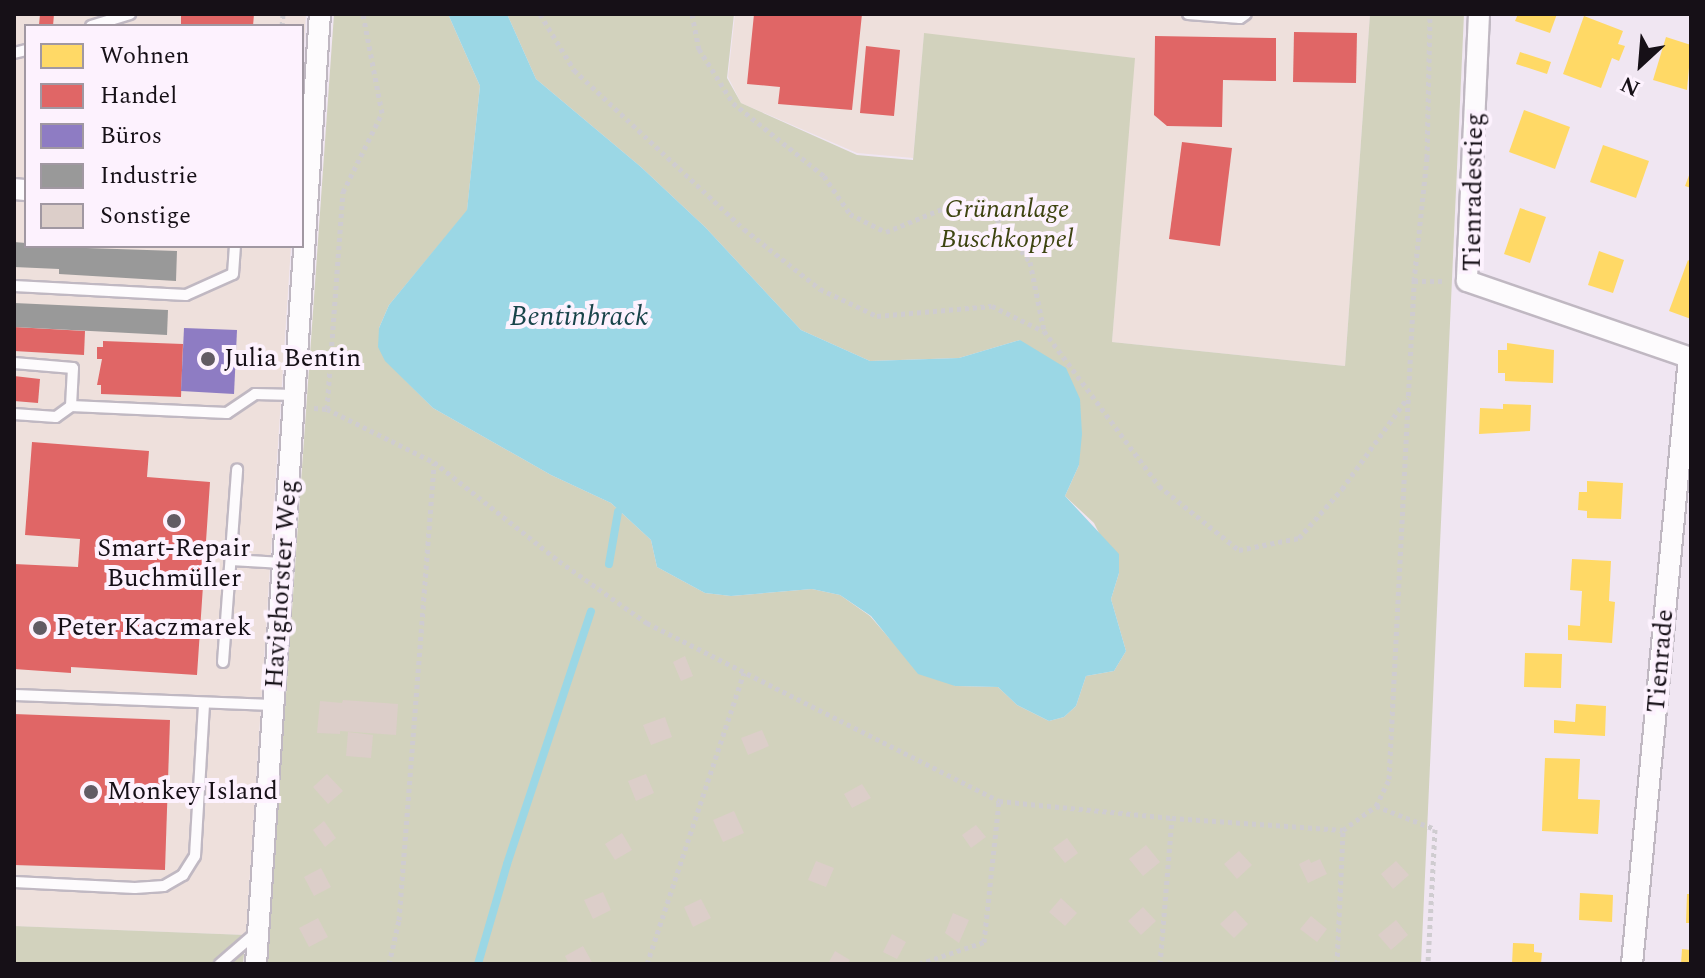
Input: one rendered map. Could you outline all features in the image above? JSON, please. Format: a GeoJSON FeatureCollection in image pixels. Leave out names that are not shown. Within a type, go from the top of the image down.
{"type":"FeatureCollection","features":[{"type":"Feature","properties":{"kind":"street","name":"Havighorster Weg"},"geometry":{"type":"LineString","coordinates":[[304,205],[320,14]]}},
{"type":"Feature","properties":{"kind":"street","name":"Tienradestieg"},"geometry":{"type":"LineString","coordinates":[[1479,14],[1467,281],[1690,358]]}},
{"type":"Feature","properties":{"kind":"street","name":"Havighorster Weg"},"geometry":{"type":"LineString","coordinates":[[256,964],[302,248]]}},
{"type":"Feature","properties":{"kind":"street","name":"Tienrade"},"geometry":{"type":"LineString","coordinates":[[1632,964],[1690,358]]}},
{"type":"Feature","properties":{"kind":"lane"},"geometry":{"type":"LineString","coordinates":[[98,24],[130,14]]}},
{"type":"Feature","properties":{"kind":"lane"},"geometry":{"type":"LineString","coordinates":[[1188,14],[1240,18],[1246,14]]}},
{"type":"Feature","properties":{"kind":"lane"},"geometry":{"type":"LineString","coordinates":[[14,286],[186,295],[233,274],[235,248]]}},
{"type":"Feature","properties":{"kind":"lane"},"geometry":{"type":"LineString","coordinates":[[14,363],[73,368],[71,406]]}},
{"type":"Feature","properties":{"kind":"lane"},"geometry":{"type":"LineString","coordinates":[[14,414],[56,417],[71,406],[227,413],[255,394],[294,401]]}},
{"type":"Feature","properties":{"kind":"lane"},"geometry":{"type":"LineString","coordinates":[[223,662],[237,470]]}},
{"type":"Feature","properties":{"kind":"lane"},"geometry":{"type":"LineString","coordinates":[[231,560],[283,563]]}},
{"type":"Feature","properties":{"kind":"lane"},"geometry":{"type":"LineString","coordinates":[[14,695],[274,705]]}},
{"type":"Feature","properties":{"kind":"lane"},"geometry":{"type":"LineString","coordinates":[[14,882],[135,888],[164,886],[183,875],[195,856],[204,703]]}},
{"type":"Feature","properties":{"kind":"lane"},"geometry":{"type":"LineString","coordinates":[[220,964],[259,930]]}},
{"type":"Feature","properties":{"kind":"path"},"geometry":{"type":"LineString","coordinates":[[327,409],[343,192],[382,113],[363,14]]}},
{"type":"Feature","properties":{"kind":"path"},"geometry":{"type":"LineString","coordinates":[[540,14],[574,70],[744,229],[820,289],[877,316],[992,306],[1044,331]]}},
{"type":"Feature","properties":{"kind":"path"},"geometry":{"type":"LineString","coordinates":[[692,14],[699,49],[733,103],[824,176],[850,214],[886,232],[949,206],[997,219],[1030,262],[1044,331],[1159,486],[1239,550],[1299,538],[1342,489],[1408,397]]}},
{"type":"Feature","properties":{"kind":"path"},"geometry":{"type":"LineString","coordinates":[[294,401],[327,409],[434,462],[559,561],[647,623],[999,801],[1172,818],[1343,830],[1376,806],[1389,779],[1414,281],[1427,158],[1430,14]]}},
{"type":"Feature","properties":{"kind":"path"},"geometry":{"type":"LineString","coordinates":[[1414,281],[1467,281]]}},
{"type":"Feature","properties":{"kind":"path"},"geometry":{"type":"LineString","coordinates":[[389,964],[399,920],[434,462]]}},
{"type":"Feature","properties":{"kind":"path"},"geometry":{"type":"LineString","coordinates":[[647,964],[744,673]]}},
{"type":"Feature","properties":{"kind":"path"},"geometry":{"type":"LineString","coordinates":[[919,964],[984,942],[999,801]]}},
{"type":"Feature","properties":{"kind":"path"},"geometry":{"type":"LineString","coordinates":[[1376,806],[1409,816],[1435,829],[1428,964]]}},
{"type":"Feature","properties":{"kind":"path"},"geometry":{"type":"LineString","coordinates":[[1160,964],[1172,818]]}},
{"type":"Feature","properties":{"kind":"path"},"geometry":{"type":"LineString","coordinates":[[1337,964],[1343,830]]}},
{"type":"Feature","properties":{"kind":"shaded area"},"geometry":{"type":"Polygon","coordinates":[[[14,14],[306,14],[304,45],[304,24],[24,24],[24,248],[291,248],[246,935],[14,926],[14,14]]]}},
{"type":"Feature","properties":{"kind":"shaded area"},"geometry":{"type":"Polygon","coordinates":[[[735,14],[1370,14],[1345,366],[1112,342],[1134,58],[924,34],[913,158],[857,153],[741,103],[728,77],[735,14]]]}},
{"type":"Feature","properties":{"kind":"green space","name":"Grünanlage Buschkoppel"},"geometry":{"type":"Polygon","coordinates":[[[334,14],[448,14],[480,86],[467,211],[389,305],[379,328],[385,360],[433,408],[551,475],[611,503],[651,540],[657,567],[705,593],[731,596],[812,589],[840,595],[870,616],[889,638],[955,686],[998,687],[1017,705],[1049,721],[1064,717],[1076,706],[1086,676],[1114,671],[1126,651],[1111,599],[1119,573],[1094,523],[1065,496],[1079,465],[1020,340],[959,358],[870,361],[801,330],[705,227],[641,167],[536,79],[507,14],[734,14],[727,78],[741,103],[857,155],[913,160],[924,33],[1135,58],[1112,342],[1345,366],[1370,14],[1464,14],[1421,964],[267,964],[334,14]]]}},
{"type":"Feature","properties":{"kind":"green space"},"geometry":{"type":"Polygon","coordinates":[[[14,926],[246,935],[243,964],[14,964],[14,926]]]}},
{"type":"Feature","properties":{"kind":"water","name":"Bentinbrack"},"geometry":{"type":"Polygon","coordinates":[[[448,14],[507,14],[536,79],[641,167],[705,227],[801,330],[870,361],[959,358],[1020,340],[1066,368],[1080,399],[1082,434],[1079,465],[1065,496],[1119,554],[1119,573],[1111,599],[1126,651],[1114,671],[1086,676],[1076,706],[1064,717],[1049,721],[1017,705],[998,687],[955,686],[918,674],[871,616],[840,595],[812,589],[731,596],[705,593],[657,567],[651,540],[611,503],[551,475],[433,408],[385,361],[378,347],[379,328],[389,305],[467,210],[480,86],[448,14]]]}},
{"type":"Feature","properties":{"kind":"building: Wohnen"},"geometry":{"type":"Polygon","coordinates":[[[1518,14],[1557,14],[1550,33],[1515,21],[1518,14]]]}},
{"type":"Feature","properties":{"kind":"building: Wohnen"},"geometry":{"type":"Polygon","coordinates":[[[1584,16],[1623,31],[1618,44],[1625,46],[1619,61],[1612,58],[1601,88],[1563,74],[1584,16]]]}},
{"type":"Feature","properties":{"kind":"building: Wohnen"},"geometry":{"type":"Polygon","coordinates":[[[1666,37],[1691,45],[1687,90],[1653,80],[1666,37]]]}},
{"type":"Feature","properties":{"kind":"building: Wohnen"},"geometry":{"type":"Polygon","coordinates":[[[1520,52],[1551,62],[1547,74],[1516,64],[1520,52]]]}},
{"type":"Feature","properties":{"kind":"building: Wohnen"},"geometry":{"type":"Polygon","coordinates":[[[1524,110],[1570,127],[1555,169],[1509,152],[1524,110]]]}},
{"type":"Feature","properties":{"kind":"building: Wohnen"},"geometry":{"type":"Polygon","coordinates":[[[1603,145],[1649,161],[1636,198],[1590,182],[1603,145]]]}},
{"type":"Feature","properties":{"kind":"building: Wohnen"},"geometry":{"type":"Polygon","coordinates":[[[1691,170],[1691,188],[1685,186],[1691,170]]]}},
{"type":"Feature","properties":{"kind":"building: Wohnen"},"geometry":{"type":"Polygon","coordinates":[[[1520,208],[1546,217],[1530,263],[1504,254],[1520,208]]]}},
{"type":"Feature","properties":{"kind":"building: Wohnen"},"geometry":{"type":"Polygon","coordinates":[[[1599,251],[1624,260],[1613,293],[1588,285],[1599,251]]]}},
{"type":"Feature","properties":{"kind":"building: Wohnen"},"geometry":{"type":"Polygon","coordinates":[[[1688,260],[1691,262],[1691,319],[1669,311],[1688,260]]]}},
{"type":"Feature","properties":{"kind":"building: Wohnen"},"geometry":{"type":"Polygon","coordinates":[[[1507,343],[1554,350],[1553,383],[1505,381],[1505,373],[1498,373],[1498,350],[1507,350],[1507,343]]]}},
{"type":"Feature","properties":{"kind":"building: Wohnen"},"geometry":{"type":"Polygon","coordinates":[[[1503,404],[1531,405],[1530,431],[1479,434],[1480,408],[1503,409],[1503,404]]]}},
{"type":"Feature","properties":{"kind":"building: Wohnen"},"geometry":{"type":"Polygon","coordinates":[[[1587,481],[1623,483],[1621,519],[1587,518],[1587,511],[1578,510],[1579,492],[1587,492],[1587,481]]]}},
{"type":"Feature","properties":{"kind":"building: Wohnen"},"geometry":{"type":"Polygon","coordinates":[[[1572,559],[1611,561],[1609,601],[1615,602],[1612,643],[1568,640],[1568,625],[1580,626],[1582,591],[1570,590],[1572,559]]]}},
{"type":"Feature","properties":{"kind":"building: Wohnen"},"geometry":{"type":"Polygon","coordinates":[[[1525,653],[1562,654],[1561,688],[1524,687],[1525,653]]]}},
{"type":"Feature","properties":{"kind":"building: Wohnen"},"geometry":{"type":"Polygon","coordinates":[[[1576,704],[1606,706],[1605,736],[1554,733],[1554,720],[1575,722],[1576,704]]]}},
{"type":"Feature","properties":{"kind":"building: Wohnen"},"geometry":{"type":"Polygon","coordinates":[[[1545,758],[1580,759],[1578,799],[1600,800],[1598,834],[1542,831],[1545,758]]]}},
{"type":"Feature","properties":{"kind":"building: Wohnen"},"geometry":{"type":"Polygon","coordinates":[[[1580,893],[1613,895],[1612,922],[1579,920],[1580,893]]]}},
{"type":"Feature","properties":{"kind":"building: Wohnen"},"geometry":{"type":"Polygon","coordinates":[[[1687,894],[1691,894],[1691,923],[1686,923],[1687,894]]]}},
{"type":"Feature","properties":{"kind":"building: Wohnen"},"geometry":{"type":"Polygon","coordinates":[[[1513,943],[1534,944],[1534,952],[1542,953],[1541,964],[1512,964],[1513,943]]]}},
{"type":"Feature","properties":{"kind":"building: Wohnen"},"geometry":{"type":"Polygon","coordinates":[[[1682,949],[1691,950],[1691,964],[1681,964],[1682,949]]]}},
{"type":"Feature","properties":{"kind":"building: Handel"},"geometry":{"type":"Polygon","coordinates":[[[40,14],[54,14],[53,24],[39,24],[40,14]]]}},
{"type":"Feature","properties":{"kind":"building: Handel"},"geometry":{"type":"Polygon","coordinates":[[[181,14],[254,14],[253,24],[181,24],[181,14]]]}},
{"type":"Feature","properties":{"kind":"building: Handel"},"geometry":{"type":"Polygon","coordinates":[[[754,14],[862,14],[852,110],[778,104],[780,87],[747,84],[754,14]]]}},
{"type":"Feature","properties":{"kind":"building: Handel"},"geometry":{"type":"Polygon","coordinates":[[[1294,32],[1357,33],[1356,83],[1293,82],[1294,32]]]}},
{"type":"Feature","properties":{"kind":"building: Handel"},"geometry":{"type":"Polygon","coordinates":[[[1155,36],[1276,38],[1276,81],[1223,80],[1222,127],[1167,126],[1154,115],[1155,36]]]}},
{"type":"Feature","properties":{"kind":"building: Handel"},"geometry":{"type":"Polygon","coordinates":[[[866,46],[900,50],[894,116],[860,113],[866,46]]]}},
{"type":"Feature","properties":{"kind":"building: Handel"},"geometry":{"type":"Polygon","coordinates":[[[1182,142],[1232,148],[1220,246],[1169,239],[1182,142]]]}},
{"type":"Feature","properties":{"kind":"building: Handel"},"geometry":{"type":"Polygon","coordinates":[[[14,327],[85,331],[84,355],[14,351],[14,327]]]}},
{"type":"Feature","properties":{"kind":"building: Handel"},"geometry":{"type":"Polygon","coordinates":[[[103,341],[183,344],[181,397],[101,394],[101,385],[97,385],[102,359],[97,359],[97,347],[103,347],[103,341]]]}},
{"type":"Feature","properties":{"kind":"building: Handel"},"geometry":{"type":"Polygon","coordinates":[[[14,376],[40,379],[38,403],[14,401],[14,376]]]}},
{"type":"Feature","properties":{"kind":"building: Handel"},"geometry":{"type":"Polygon","coordinates":[[[32,442],[149,451],[147,477],[210,482],[197,675],[71,667],[71,673],[14,669],[14,564],[78,567],[80,539],[25,535],[32,442]]]}},
{"type":"Feature","properties":{"kind":"building: Handel","name":"Monkey Island"},"geometry":{"type":"Polygon","coordinates":[[[14,714],[170,720],[165,870],[14,865],[14,714]]]}},
{"type":"Feature","properties":{"kind":"building: Büros"},"geometry":{"type":"Polygon","coordinates":[[[184,328],[237,330],[234,394],[181,391],[184,328]]]}},
{"type":"Feature","properties":{"kind":"building: Industrie"},"geometry":{"type":"Polygon","coordinates":[[[14,242],[24,243],[24,248],[177,251],[176,281],[59,274],[59,269],[14,267],[14,242]]]}},
{"type":"Feature","properties":{"kind":"building: Industrie"},"geometry":{"type":"Polygon","coordinates":[[[14,303],[168,310],[167,335],[14,327],[14,303]]]}},
{"type":"Feature","properties":{"kind":"building: Sonstige"},"geometry":{"type":"Polygon","coordinates":[[[685,656],[693,676],[681,681],[673,662],[685,656]]]}},
{"type":"Feature","properties":{"kind":"building: Sonstige"},"geometry":{"type":"Polygon","coordinates":[[[343,700],[398,704],[396,735],[340,731],[340,734],[317,733],[320,701],[342,703],[343,700]]]}},
{"type":"Feature","properties":{"kind":"building: Sonstige"},"geometry":{"type":"Polygon","coordinates":[[[665,717],[672,737],[651,745],[643,725],[665,717]]]}},
{"type":"Feature","properties":{"kind":"building: Sonstige"},"geometry":{"type":"Polygon","coordinates":[[[762,730],[769,746],[748,755],[741,738],[762,730]]]}},
{"type":"Feature","properties":{"kind":"building: Sonstige"},"geometry":{"type":"Polygon","coordinates":[[[348,732],[373,735],[371,758],[346,756],[348,732]]]}},
{"type":"Feature","properties":{"kind":"building: Sonstige"},"geometry":{"type":"Polygon","coordinates":[[[327,774],[343,791],[328,804],[313,787],[327,774]]]}},
{"type":"Feature","properties":{"kind":"building: Sonstige"},"geometry":{"type":"Polygon","coordinates":[[[646,774],[654,793],[636,801],[628,781],[646,774]]]}},
{"type":"Feature","properties":{"kind":"building: Sonstige"},"geometry":{"type":"Polygon","coordinates":[[[862,784],[871,798],[852,808],[844,794],[862,784]]]}},
{"type":"Feature","properties":{"kind":"building: Sonstige"},"geometry":{"type":"Polygon","coordinates":[[[734,811],[744,833],[723,842],[713,820],[734,811]]]}},
{"type":"Feature","properties":{"kind":"building: Sonstige"},"geometry":{"type":"Polygon","coordinates":[[[324,821],[336,838],[325,847],[313,830],[324,821]]]}},
{"type":"Feature","properties":{"kind":"building: Sonstige"},"geometry":{"type":"Polygon","coordinates":[[[976,825],[986,837],[971,848],[962,835],[976,825]]]}},
{"type":"Feature","properties":{"kind":"building: Sonstige"},"geometry":{"type":"Polygon","coordinates":[[[622,833],[632,850],[615,860],[605,844],[622,833]]]}},
{"type":"Feature","properties":{"kind":"building: Sonstige"},"geometry":{"type":"Polygon","coordinates":[[[1067,838],[1078,853],[1065,863],[1053,848],[1067,838]]]}},
{"type":"Feature","properties":{"kind":"building: Sonstige"},"geometry":{"type":"Polygon","coordinates":[[[1146,845],[1160,862],[1143,876],[1129,859],[1146,845]]]}},
{"type":"Feature","properties":{"kind":"building: Sonstige"},"geometry":{"type":"Polygon","coordinates":[[[1239,851],[1252,865],[1237,879],[1224,864],[1239,851]]]}},
{"type":"Feature","properties":{"kind":"building: Sonstige"},"geometry":{"type":"Polygon","coordinates":[[[1309,859],[1311,863],[1320,859],[1327,874],[1308,883],[1299,864],[1309,859]]]}},
{"type":"Feature","properties":{"kind":"building: Sonstige"},"geometry":{"type":"Polygon","coordinates":[[[816,861],[834,868],[826,887],[808,880],[816,861]]]}},
{"type":"Feature","properties":{"kind":"building: Sonstige"},"geometry":{"type":"Polygon","coordinates":[[[1396,861],[1409,875],[1393,889],[1381,874],[1396,861]]]}},
{"type":"Feature","properties":{"kind":"building: Sonstige"},"geometry":{"type":"Polygon","coordinates":[[[321,868],[331,887],[314,896],[304,877],[321,868]]]}},
{"type":"Feature","properties":{"kind":"building: Sonstige"},"geometry":{"type":"Polygon","coordinates":[[[603,892],[611,910],[593,919],[584,900],[603,892]]]}},
{"type":"Feature","properties":{"kind":"building: Sonstige"},"geometry":{"type":"Polygon","coordinates":[[[1061,898],[1077,913],[1065,926],[1049,912],[1061,898]]]}},
{"type":"Feature","properties":{"kind":"building: Sonstige"},"geometry":{"type":"Polygon","coordinates":[[[701,899],[711,918],[693,927],[684,907],[701,899]]]}},
{"type":"Feature","properties":{"kind":"building: Sonstige"},"geometry":{"type":"Polygon","coordinates":[[[1143,907],[1156,921],[1141,935],[1128,921],[1143,907]]]}},
{"type":"Feature","properties":{"kind":"building: Sonstige"},"geometry":{"type":"Polygon","coordinates":[[[1235,910],[1248,924],[1234,938],[1220,924],[1235,910]]]}},
{"type":"Feature","properties":{"kind":"building: Sonstige"},"geometry":{"type":"Polygon","coordinates":[[[953,913],[969,920],[959,943],[945,933],[953,913]]]}},
{"type":"Feature","properties":{"kind":"building: Sonstige"},"geometry":{"type":"Polygon","coordinates":[[[1311,916],[1327,929],[1317,942],[1300,929],[1311,916]]]}},
{"type":"Feature","properties":{"kind":"building: Sonstige"},"geometry":{"type":"Polygon","coordinates":[[[318,918],[328,937],[309,947],[299,928],[318,918]]]}},
{"type":"Feature","properties":{"kind":"building: Sonstige"},"geometry":{"type":"Polygon","coordinates":[[[1396,920],[1408,935],[1391,950],[1378,935],[1396,920]]]}},
{"type":"Feature","properties":{"kind":"building: Sonstige"},"geometry":{"type":"Polygon","coordinates":[[[892,934],[906,942],[897,959],[883,952],[892,934]]]}},
{"type":"Feature","properties":{"kind":"building: Sonstige"},"geometry":{"type":"Polygon","coordinates":[[[583,946],[593,964],[569,964],[565,956],[583,946]]]}},
{"type":"Feature","properties":{"kind":"building: Sonstige"},"geometry":{"type":"Polygon","coordinates":[[[835,951],[850,960],[847,964],[828,964],[835,951]]]}},
{"type":"Feature","properties":{"kind":"waterway"},"geometry":{"type":"LineString","coordinates":[[609,564],[618,512]]}},
{"type":"Feature","properties":{"kind":"waterway"},"geometry":{"type":"LineString","coordinates":[[478,964],[507,864],[591,612]]}},
{"type":"Feature","properties":{"kind":"place","name":"Julia Bentin"},"geometry":{"type":"Point","coordinates":[208,359]}},
{"type":"Feature","properties":{"kind":"place","name":"Smart-Repair Buchmüller"},"geometry":{"type":"Point","coordinates":[174,521]}},
{"type":"Feature","properties":{"kind":"place","name":"Peter Kaczmarek"},"geometry":{"type":"Point","coordinates":[40,628]}},
{"type":"Feature","properties":{"kind":"place","name":"Monkey Island"},"geometry":{"type":"Point","coordinates":[91,792]}}]}
